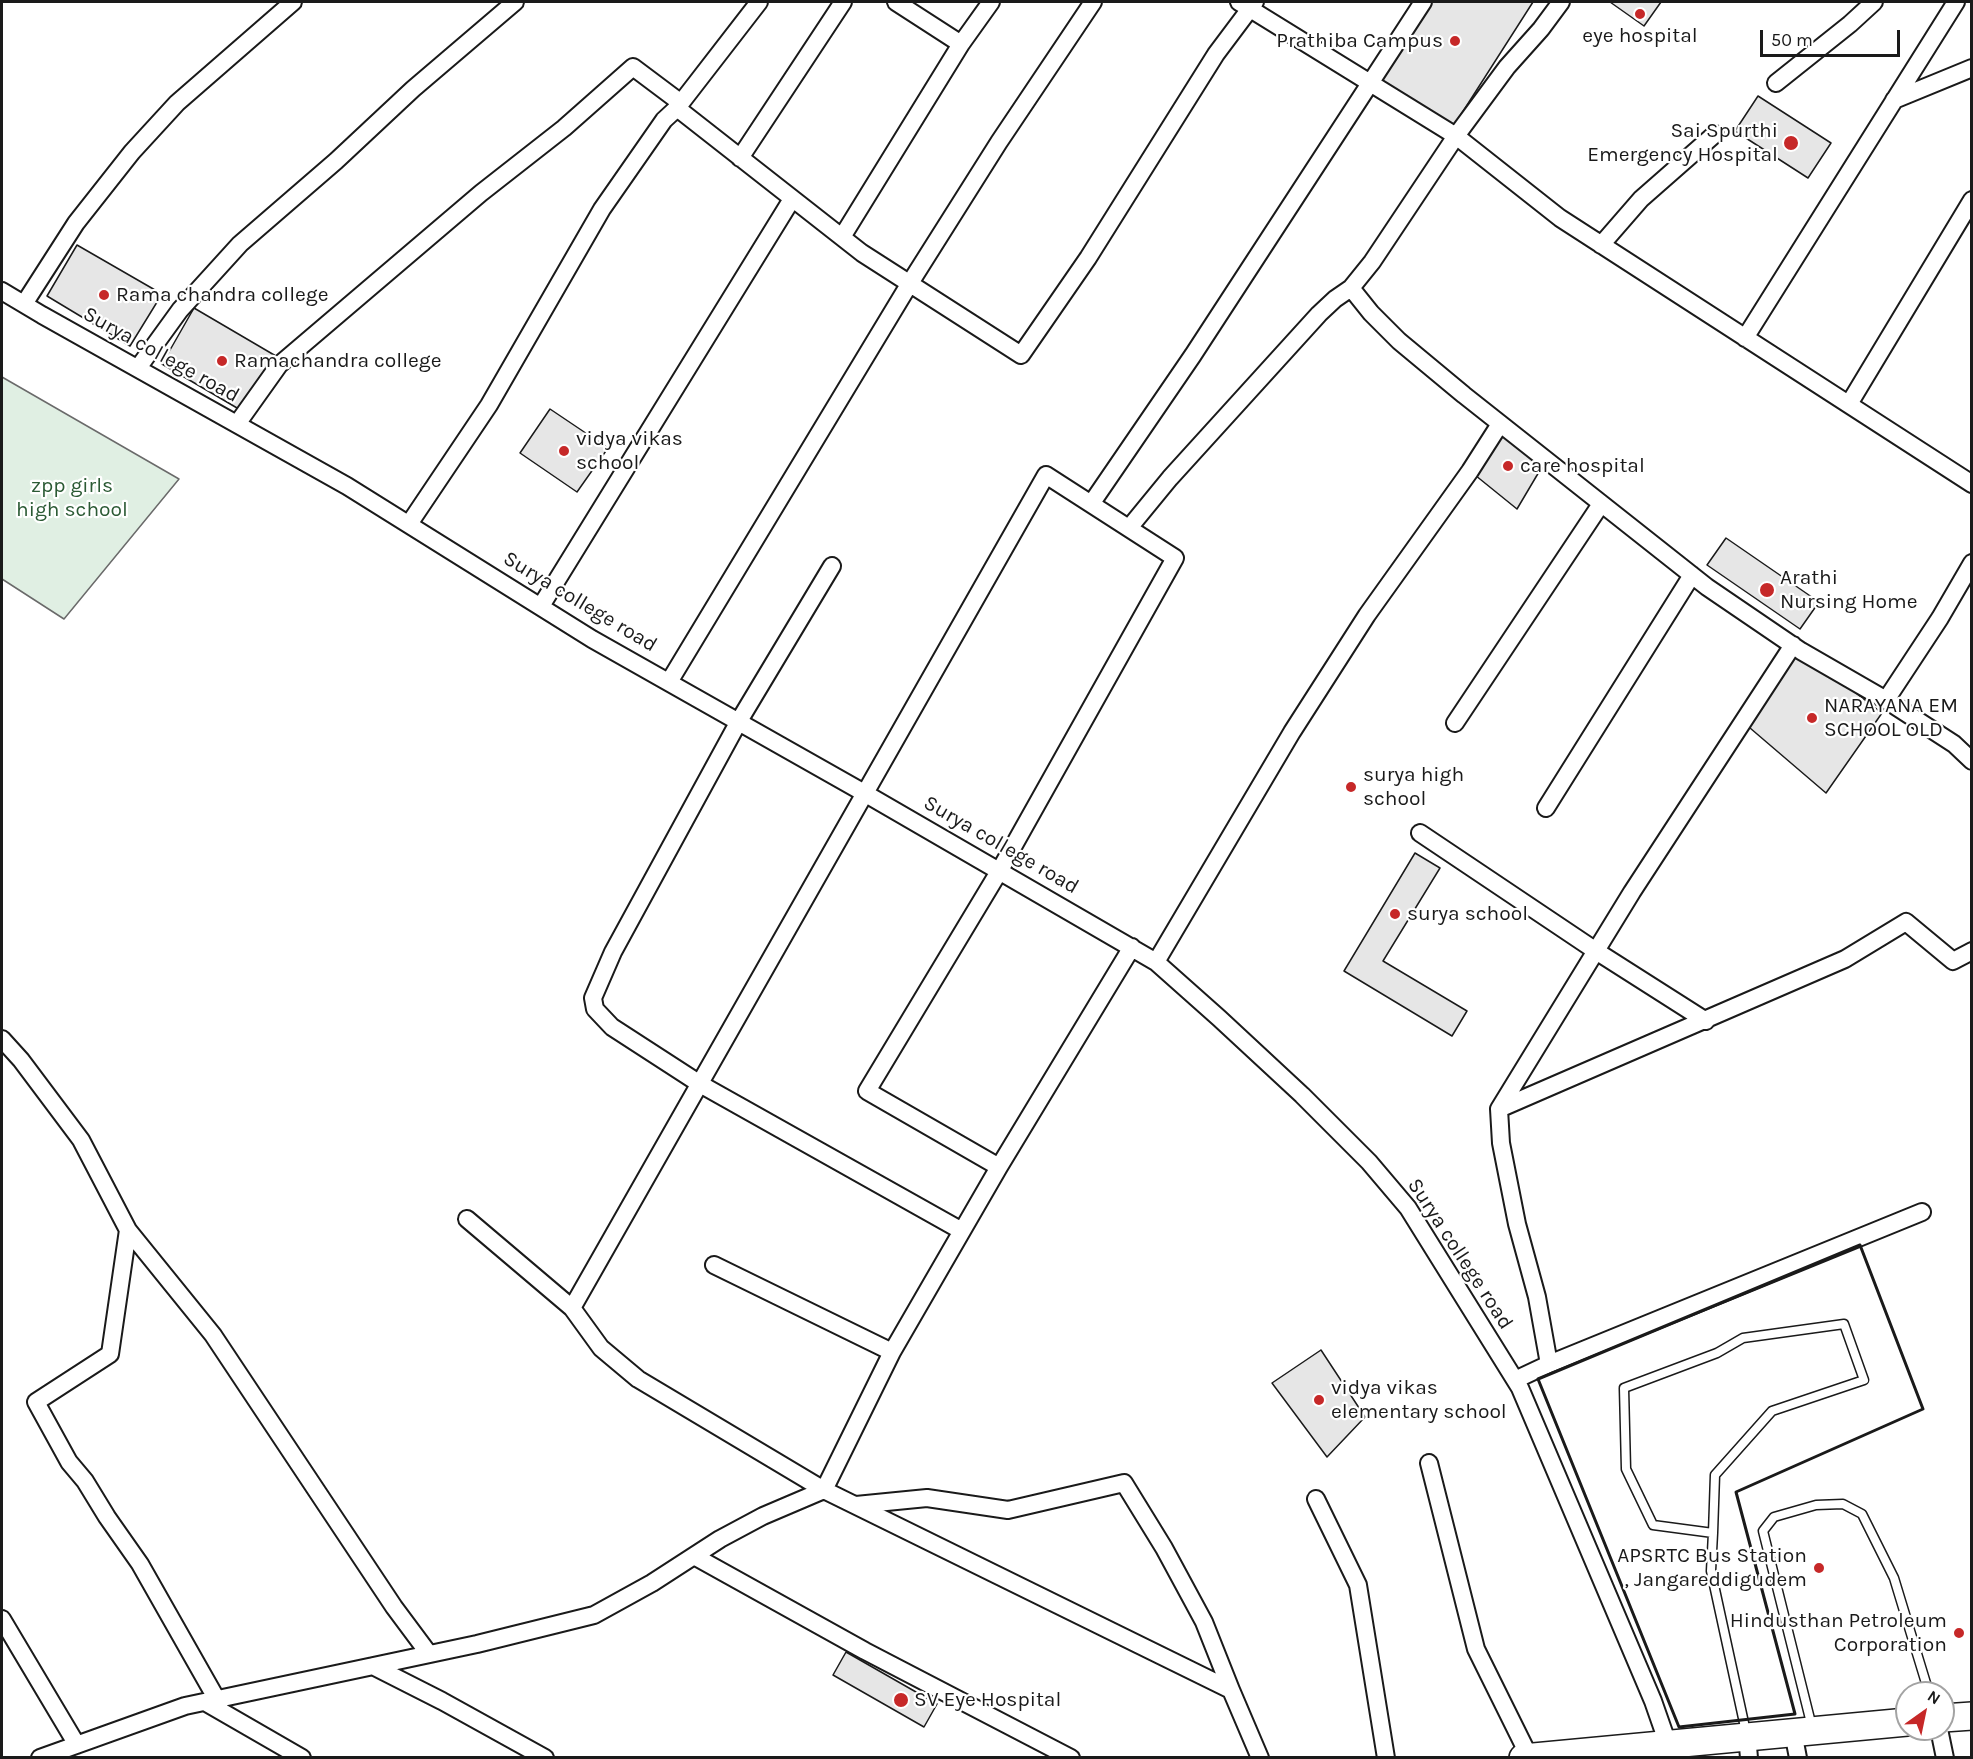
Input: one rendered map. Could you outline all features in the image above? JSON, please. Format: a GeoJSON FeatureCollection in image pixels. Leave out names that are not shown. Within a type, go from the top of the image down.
{"type":"FeatureCollection","features":[{"type":"Feature","properties":{"kind":"main road"},"geometry":{"type":"LineString","coordinates":[[1955,1717],[1971,1716]]}},
{"type":"Feature","properties":{"kind":"main road"},"geometry":{"type":"LineString","coordinates":[[1528,1757],[1668,1744],[1748,1746],[1801,1740],[1895,1724]]}},
{"type":"Feature","properties":{"kind":"street"},"geometry":{"type":"LineString","coordinates":[[24,304],[76,223],[132,152],[177,103],[293,2]]}},
{"type":"Feature","properties":{"kind":"street"},"geometry":{"type":"LineString","coordinates":[[138,368],[180,310],[240,244],[336,161],[413,89],[515,2]]}},
{"type":"Feature","properties":{"kind":"street"},"geometry":{"type":"LineString","coordinates":[[740,158],[843,2]]}},
{"type":"Feature","properties":{"kind":"street"},"geometry":{"type":"LineString","coordinates":[[896,2],[962,44]]}},
{"type":"Feature","properties":{"kind":"street"},"geometry":{"type":"LineString","coordinates":[[842,237],[962,44],[991,2]]}},
{"type":"Feature","properties":{"kind":"street"},"geometry":{"type":"LineString","coordinates":[[669,682],[910,283],[999,142],[1092,2]]}},
{"type":"Feature","properties":{"kind":"street"},"geometry":{"type":"LineString","coordinates":[[1091,504],[1193,355],[1423,2]]}},
{"type":"Feature","properties":{"kind":"street"},"geometry":{"type":"LineString","coordinates":[[1129,528],[1170,478],[1319,314],[1351,288],[1372,262],[1456,136],[1507,67],[1541,29],[1561,2]]}},
{"type":"Feature","properties":{"kind":"street"},"geometry":{"type":"LineString","coordinates":[[1776,83],[1874,2]]}},
{"type":"Feature","properties":{"kind":"street"},"geometry":{"type":"LineString","coordinates":[[1745,338],[1956,2]]}},
{"type":"Feature","properties":{"kind":"street"},"geometry":{"type":"LineString","coordinates":[[409,525],[489,405],[602,209],[664,120],[679,106],[753,4]]}},
{"type":"Feature","properties":{"kind":"street"},"geometry":{"type":"LineString","coordinates":[[237,424],[279,365],[481,193],[564,128],[633,67],[740,158],[862,253],[1021,355],[1088,258],[1248,4],[1456,136],[1560,218],[1970,480]]}},
{"type":"Feature","properties":{"kind":"street"},"geometry":{"type":"LineString","coordinates":[[1894,100],[1971,68]]}},
{"type":"Feature","properties":{"kind":"street"},"geometry":{"type":"LineString","coordinates":[[1601,245],[1641,199],[1715,134]]}},
{"type":"Feature","properties":{"kind":"street"},"geometry":{"type":"LineString","coordinates":[[541,606],[792,199]]}},
{"type":"Feature","properties":{"kind":"street"},"geometry":{"type":"LineString","coordinates":[[1849,404],[1971,200]]}},
{"type":"Feature","properties":{"kind":"street"},"geometry":{"type":"LineString","coordinates":[[1351,288],[1371,313],[1399,340],[1500,424],[1692,575],[1793,645],[1886,700],[1954,744],[1971,761]]}},
{"type":"Feature","properties":{"kind":"street","name":"Surya college road"},"geometry":{"type":"LineString","coordinates":[[2,291],[347,486],[592,639],[1000,870],[1156,962],[1236,1033],[1369,1162],[1408,1208],[1515,1380],[1653,1701],[1668,1744]]}},
{"type":"Feature","properties":{"kind":"street"},"geometry":{"type":"LineString","coordinates":[[1156,962],[1292,732],[1367,615],[1470,471],[1500,424]]}},
{"type":"Feature","properties":{"kind":"street"},"geometry":{"type":"LineString","coordinates":[[572,1308],[1046,475],[1176,558],[1000,870],[867,1091],[999,1167]]}},
{"type":"Feature","properties":{"kind":"street"},"geometry":{"type":"LineString","coordinates":[[1455,723],[1601,504]]}},
{"type":"Feature","properties":{"kind":"street"},"geometry":{"type":"LineString","coordinates":[[1886,700],[1940,618],[1971,563]]}},
{"type":"Feature","properties":{"kind":"street"},"geometry":{"type":"LineString","coordinates":[[832,566],[739,721],[613,952],[593,998],[596,1009],[612,1027],[700,1084],[962,1231]]}},
{"type":"Feature","properties":{"kind":"street"},"geometry":{"type":"LineString","coordinates":[[1546,808],[1692,575]]}},
{"type":"Feature","properties":{"kind":"street"},"geometry":{"type":"LineString","coordinates":[[1549,1364],[1537,1297],[1517,1224],[1501,1143],[1499,1109],[1638,882],[1793,645]]}},
{"type":"Feature","properties":{"kind":"street"},"geometry":{"type":"LineString","coordinates":[[1420,833],[1596,951],[1706,1021]]}},
{"type":"Feature","properties":{"kind":"street"},"geometry":{"type":"LineString","coordinates":[[1499,1109],[1845,959],[1906,922],[1953,961],[1971,951]]}},
{"type":"Feature","properties":{"kind":"street"},"geometry":{"type":"LineString","coordinates":[[40,1758],[185,1706],[429,1654],[594,1615],[652,1583],[720,1539],[763,1516],[824,1490],[892,1352],[999,1167],[1132,947]]}},
{"type":"Feature","properties":{"kind":"street"},"geometry":{"type":"LineString","coordinates":[[4,1046],[81,1140],[128,1230],[213,1335],[394,1607],[429,1654]]}},
{"type":"Feature","properties":{"kind":"street"},"geometry":{"type":"LineString","coordinates":[[1515,1380],[1549,1364],[1922,1212]]}},
{"type":"Feature","properties":{"kind":"street"},"geometry":{"type":"LineString","coordinates":[[467,1219],[572,1308],[601,1348],[638,1379],[824,1490],[1231,1690]]}},
{"type":"Feature","properties":{"kind":"street"},"geometry":{"type":"LineString","coordinates":[[128,1230],[110,1354],[36,1402],[69,1462],[85,1481],[140,1564],[211,1700],[302,1758]]}},
{"type":"Feature","properties":{"kind":"street"},"geometry":{"type":"LineString","coordinates":[[714,1265],[892,1352]]}},
{"type":"Feature","properties":{"kind":"street"},"geometry":{"type":"LineString","coordinates":[[1429,1462],[1476,1649],[1528,1757]]}},
{"type":"Feature","properties":{"kind":"street"},"geometry":{"type":"LineString","coordinates":[[855,1505],[927,1498],[1008,1510],[1124,1483],[1164,1548],[1204,1622],[1260,1758]]}},
{"type":"Feature","properties":{"kind":"street"},"geometry":{"type":"LineString","coordinates":[[1316,1499],[1358,1585],[1386,1758]]}},
{"type":"Feature","properties":{"kind":"street"},"geometry":{"type":"LineString","coordinates":[[694,1556],[865,1651],[1071,1758]]}},
{"type":"Feature","properties":{"kind":"street"},"geometry":{"type":"LineString","coordinates":[[2,1619],[76,1745]]}},
{"type":"Feature","properties":{"kind":"street"},"geometry":{"type":"LineString","coordinates":[[373,1666],[442,1701],[544,1758]]}},
{"type":"Feature","properties":{"kind":"street"},"geometry":{"type":"LineString","coordinates":[[1941,1741],[1945,1758]]}},
{"type":"Feature","properties":{"kind":"lane"},"geometry":{"type":"LineString","coordinates":[[1713,1533],[1653,1525],[1626,1469],[1624,1388],[1717,1353],[1743,1338],[1844,1324],[1864,1380],[1772,1411],[1715,1475],[1713,1533],[1711,1571],[1748,1746]]}},
{"type":"Feature","properties":{"kind":"lane"},"geometry":{"type":"LineString","coordinates":[[1801,1740],[1763,1531],[1774,1517],[1816,1505],[1843,1504],[1862,1515],[1894,1578],[1925,1681]]}},
{"type":"Feature","properties":{"kind":"green space","name":"zpp girls high school"},"geometry":{"type":"Polygon","coordinates":[[[2,377],[179,479],[64,619],[2,579],[2,377]]]}},
{"type":"Feature","properties":{"kind":"building","name":"Prathiba Campus"},"geometry":{"type":"Polygon","coordinates":[[[1428,2],[1533,2],[1453,127],[1378,80],[1428,2]]]}},
{"type":"Feature","properties":{"kind":"building","name":"eye hospital"},"geometry":{"type":"Polygon","coordinates":[[[1610,2],[1661,2],[1644,26],[1610,2]]]}},
{"type":"Feature","properties":{"kind":"building"},"geometry":{"type":"Polygon","coordinates":[[[1758,96],[1831,143],[1808,178],[1735,131],[1758,96]]]}},
{"type":"Feature","properties":{"kind":"building","name":"Rama chandra college"},"geometry":{"type":"Polygon","coordinates":[[[77,245],[162,294],[130,346],[47,296],[77,245]]]}},
{"type":"Feature","properties":{"kind":"building","name":"Ramachandra college"},"geometry":{"type":"Polygon","coordinates":[[[194,308],[281,359],[249,415],[162,364],[194,308]]]}},
{"type":"Feature","properties":{"kind":"building","name":"vidya vikas school"},"geometry":{"type":"Polygon","coordinates":[[[550,409],[608,448],[577,492],[520,453],[550,409]]]}},
{"type":"Feature","properties":{"kind":"building","name":"care hospital"},"geometry":{"type":"Polygon","coordinates":[[[1500,424],[1546,460],[1517,509],[1470,471],[1500,424]]]}},
{"type":"Feature","properties":{"kind":"building"},"geometry":{"type":"Polygon","coordinates":[[[1726,538],[1819,602],[1800,629],[1707,565],[1726,538]]]}},
{"type":"Feature","properties":{"kind":"building","name":"NARAYANA EM SCHOOL OLD"},"geometry":{"type":"Polygon","coordinates":[[[1793,645],[1882,713],[1826,793],[1743,722],[1793,645]]]}},
{"type":"Feature","properties":{"kind":"building","name":"surya school"},"geometry":{"type":"Polygon","coordinates":[[[1415,853],[1440,868],[1383,961],[1467,1011],[1452,1036],[1344,971],[1415,853]]]}},
{"type":"Feature","properties":{"kind":"building","name":"vidya vikas elementary school"},"geometry":{"type":"Polygon","coordinates":[[[1321,1350],[1365,1417],[1327,1457],[1272,1383],[1321,1350]]]}},
{"type":"Feature","properties":{"kind":"building"},"geometry":{"type":"Polygon","coordinates":[[[846,1652],[937,1704],[924,1727],[833,1675],[846,1652]]]}},
{"type":"Feature","properties":{"kind":"wall"},"geometry":{"type":"LineString","coordinates":[[1860,1245],[1923,1409],[1736,1492],[1795,1714],[1679,1727],[1538,1379],[1860,1245]]}},
{"type":"Feature","properties":{"kind":"place","name":"eye hospital"},"geometry":{"type":"Point","coordinates":[1640,14]}},
{"type":"Feature","properties":{"kind":"place","name":"Prathiba Campus"},"geometry":{"type":"Point","coordinates":[1455,41]}},
{"type":"Feature","properties":{"kind":"place","name":"Sai Spurthi Emergency Hospital"},"geometry":{"type":"Point","coordinates":[1791,143]}},
{"type":"Feature","properties":{"kind":"place","name":"Rama chandra college"},"geometry":{"type":"Point","coordinates":[104,295]}},
{"type":"Feature","properties":{"kind":"place","name":"Ramachandra college"},"geometry":{"type":"Point","coordinates":[222,361]}},
{"type":"Feature","properties":{"kind":"place","name":"vidya vikas school"},"geometry":{"type":"Point","coordinates":[564,451]}},
{"type":"Feature","properties":{"kind":"place","name":"care hospital"},"geometry":{"type":"Point","coordinates":[1508,466]}},
{"type":"Feature","properties":{"kind":"place","name":"Arathi Nursing Home"},"geometry":{"type":"Point","coordinates":[1767,590]}},
{"type":"Feature","properties":{"kind":"place","name":"NARAYANA EM SCHOOL OLD"},"geometry":{"type":"Point","coordinates":[1812,718]}},
{"type":"Feature","properties":{"kind":"place","name":"surya high school"},"geometry":{"type":"Point","coordinates":[1351,787]}},
{"type":"Feature","properties":{"kind":"place","name":"surya school"},"geometry":{"type":"Point","coordinates":[1395,914]}},
{"type":"Feature","properties":{"kind":"place","name":"vidya vikas elementary school"},"geometry":{"type":"Point","coordinates":[1319,1400]}},
{"type":"Feature","properties":{"kind":"place","name":"APSRTC Bus Station , Jangareddigudem"},"geometry":{"type":"Point","coordinates":[1819,1568]}},
{"type":"Feature","properties":{"kind":"place","name":"Hindusthan Petroleum Corporation"},"geometry":{"type":"Point","coordinates":[1959,1633]}},
{"type":"Feature","properties":{"kind":"place","name":"SV Eye Hospital"},"geometry":{"type":"Point","coordinates":[901,1700]}}]}
